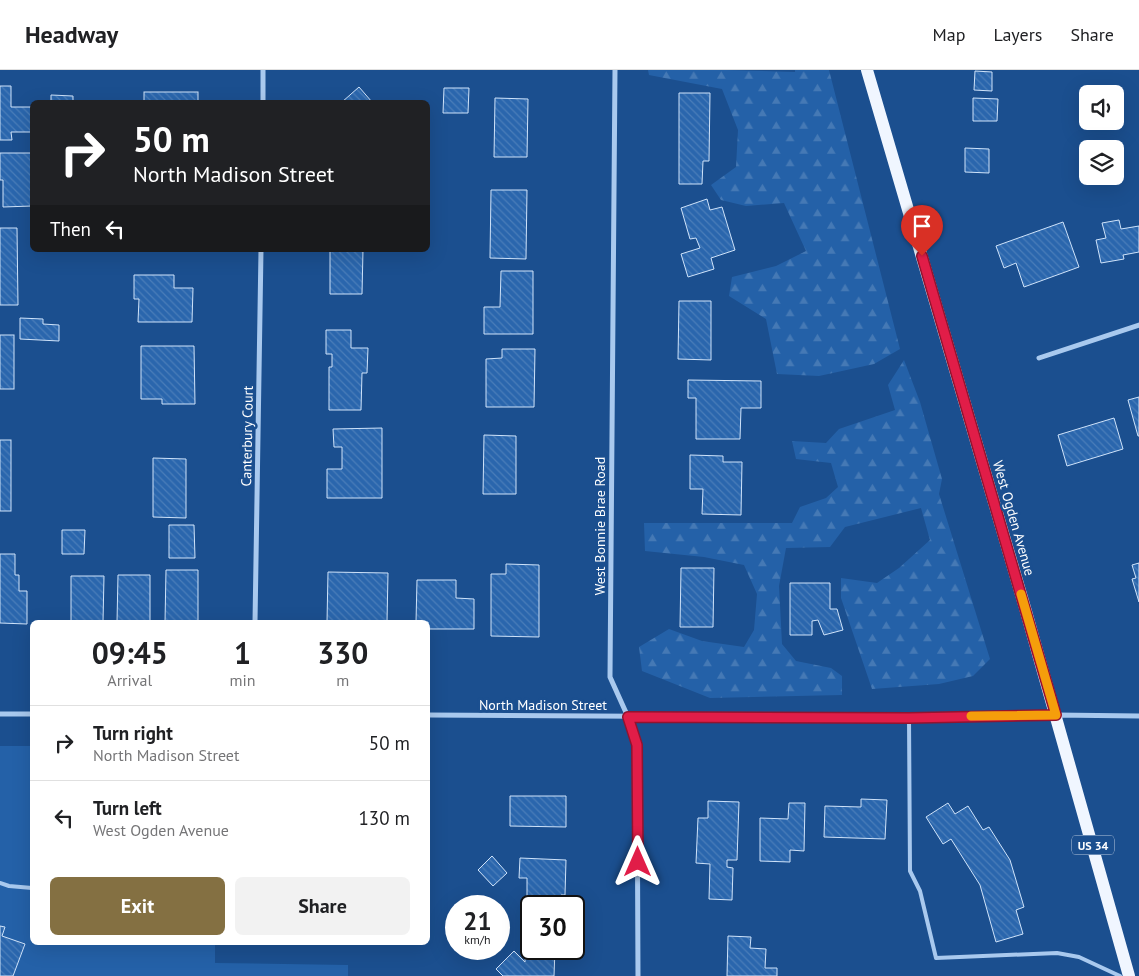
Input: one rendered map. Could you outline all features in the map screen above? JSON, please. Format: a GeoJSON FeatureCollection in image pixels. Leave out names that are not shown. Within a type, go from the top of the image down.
{"type":"FeatureCollection","features":[{"type":"Feature","properties":{"kind":"main road","name":"West Ogden Avenue"},"geometry":{"type":"LineString","coordinates":[[867,70],[1056,715],[1129,976]]}},
{"type":"Feature","properties":{"kind":"street"},"geometry":{"type":"LineString","coordinates":[[263,70],[263,100]]}},
{"type":"Feature","properties":{"kind":"street","name":"West Bonnie Brae Road"},"geometry":{"type":"LineString","coordinates":[[615,70],[610,677],[628,717],[637,745],[638,976]]}},
{"type":"Feature","properties":{"kind":"street","name":"Canterbury Court"},"geometry":{"type":"LineString","coordinates":[[256,620],[261,252]]}},
{"type":"Feature","properties":{"kind":"street"},"geometry":{"type":"LineString","coordinates":[[1039,358],[1139,326]]}},
{"type":"Feature","properties":{"kind":"street"},"geometry":{"type":"LineString","coordinates":[[0,714],[30,714]]}},
{"type":"Feature","properties":{"kind":"street","name":"North Madison Street"},"geometry":{"type":"LineString","coordinates":[[430,715],[909,718],[1056,715],[1139,716]]}},
{"type":"Feature","properties":{"kind":"lane"},"geometry":{"type":"LineString","coordinates":[[909,718],[910,870],[920,891],[936,958],[1057,952],[1087,960],[1120,976]]}},
{"type":"Feature","properties":{"kind":"lane"},"geometry":{"type":"LineString","coordinates":[[0,883],[9,886],[30,888]]}},
{"type":"Feature","properties":{"kind":"green space"},"geometry":{"type":"Polygon","coordinates":[[[648,70],[795,72],[795,70],[829,70],[900,349],[874,364],[819,376],[777,374],[766,319],[729,296],[732,277],[776,266],[806,251],[784,203],[746,206],[721,200],[711,185],[736,167],[738,130],[722,89],[649,75],[648,70]]]}},
{"type":"Feature","properties":{"kind":"green space"},"geometry":{"type":"Polygon","coordinates":[[[904,360],[920,402],[942,479],[939,494],[990,659],[973,676],[939,684],[872,689],[841,598],[841,578],[877,583],[899,568],[930,540],[921,508],[845,527],[830,547],[786,548],[779,586],[782,644],[796,661],[831,668],[842,676],[842,695],[710,698],[642,671],[639,647],[669,629],[702,641],[744,647],[754,630],[757,594],[744,565],[704,557],[645,551],[644,523],[792,523],[800,507],[826,498],[838,487],[831,463],[796,459],[792,441],[826,443],[839,429],[895,410],[888,385],[904,360]]]}},
{"type":"Feature","properties":{"kind":"green space"},"geometry":{"type":"Polygon","coordinates":[[[0,746],[30,746],[30,945],[215,945],[215,963],[348,965],[348,976],[0,976],[0,746]]]}},
{"type":"Feature","properties":{"kind":"building"},"geometry":{"type":"Polygon","coordinates":[[[975,71],[992,72],[992,91],[974,90],[975,71]]]}},
{"type":"Feature","properties":{"kind":"building"},"geometry":{"type":"Polygon","coordinates":[[[0,86],[11,86],[11,107],[30,107],[30,132],[11,132],[12,140],[0,140],[0,86]]]}},
{"type":"Feature","properties":{"kind":"building"},"geometry":{"type":"Polygon","coordinates":[[[359,87],[370,100],[344,100],[359,87]]]}},
{"type":"Feature","properties":{"kind":"building"},"geometry":{"type":"Polygon","coordinates":[[[444,88],[469,88],[468,113],[443,113],[444,88]]]}},
{"type":"Feature","properties":{"kind":"building"},"geometry":{"type":"Polygon","coordinates":[[[144,92],[198,92],[198,100],[144,100],[144,92]]]}},
{"type":"Feature","properties":{"kind":"building"},"geometry":{"type":"Polygon","coordinates":[[[679,93],[710,93],[709,161],[703,161],[702,184],[679,184],[679,93]]]}},
{"type":"Feature","properties":{"kind":"building"},"geometry":{"type":"Polygon","coordinates":[[[51,95],[73,96],[73,100],[51,100],[51,95]]]}},
{"type":"Feature","properties":{"kind":"building"},"geometry":{"type":"Polygon","coordinates":[[[495,98],[528,99],[527,157],[494,157],[495,98]]]}},
{"type":"Feature","properties":{"kind":"building"},"geometry":{"type":"Polygon","coordinates":[[[973,98],[998,99],[997,121],[973,121],[973,98]]]}},
{"type":"Feature","properties":{"kind":"building"},"geometry":{"type":"Polygon","coordinates":[[[965,148],[989,149],[989,173],[965,172],[965,148]]]}},
{"type":"Feature","properties":{"kind":"building"},"geometry":{"type":"Polygon","coordinates":[[[0,153],[30,153],[30,206],[3,207],[3,180],[0,180],[0,153]]]}},
{"type":"Feature","properties":{"kind":"building"},"geometry":{"type":"Polygon","coordinates":[[[491,190],[527,190],[526,259],[490,258],[491,190]]]}},
{"type":"Feature","properties":{"kind":"building"},"geometry":{"type":"Polygon","coordinates":[[[707,199],[710,210],[722,207],[735,250],[711,258],[714,269],[688,277],[681,254],[700,248],[696,238],[690,239],[681,208],[707,199]]]}},
{"type":"Feature","properties":{"kind":"building"},"geometry":{"type":"Polygon","coordinates":[[[1119,220],[1121,229],[1139,226],[1139,252],[1123,255],[1124,259],[1101,263],[1096,240],[1106,238],[1102,223],[1119,220]]]}},
{"type":"Feature","properties":{"kind":"building"},"geometry":{"type":"Polygon","coordinates":[[[1063,222],[1079,267],[1024,287],[1016,263],[1004,268],[996,246],[1063,222]]]}},
{"type":"Feature","properties":{"kind":"building"},"geometry":{"type":"Polygon","coordinates":[[[0,228],[17,228],[18,305],[0,305],[0,228]]]}},
{"type":"Feature","properties":{"kind":"building"},"geometry":{"type":"Polygon","coordinates":[[[330,252],[363,252],[362,294],[330,294],[330,252]]]}},
{"type":"Feature","properties":{"kind":"building"},"geometry":{"type":"Polygon","coordinates":[[[501,271],[533,271],[533,334],[484,334],[484,307],[500,307],[501,271]]]}},
{"type":"Feature","properties":{"kind":"building"},"geometry":{"type":"Polygon","coordinates":[[[134,275],[174,275],[174,288],[193,288],[192,322],[138,322],[139,299],[134,299],[134,275]]]}},
{"type":"Feature","properties":{"kind":"building"},"geometry":{"type":"Polygon","coordinates":[[[679,301],[711,301],[711,360],[678,359],[679,301]]]}},
{"type":"Feature","properties":{"kind":"building"},"geometry":{"type":"Polygon","coordinates":[[[20,318],[43,319],[43,324],[59,325],[59,341],[20,339],[20,318]]]}},
{"type":"Feature","properties":{"kind":"building"},"geometry":{"type":"Polygon","coordinates":[[[326,330],[351,330],[351,348],[368,348],[367,373],[362,373],[361,410],[329,410],[329,367],[332,367],[332,354],[326,354],[326,330]]]}},
{"type":"Feature","properties":{"kind":"building"},"geometry":{"type":"Polygon","coordinates":[[[0,335],[14,335],[14,389],[0,389],[0,335]]]}},
{"type":"Feature","properties":{"kind":"building"},"geometry":{"type":"Polygon","coordinates":[[[141,346],[194,346],[195,404],[162,404],[162,399],[141,399],[141,346]]]}},
{"type":"Feature","properties":{"kind":"building"},"geometry":{"type":"Polygon","coordinates":[[[502,349],[535,349],[534,407],[486,407],[486,359],[502,358],[502,349]]]}},
{"type":"Feature","properties":{"kind":"building"},"geometry":{"type":"Polygon","coordinates":[[[688,380],[761,381],[761,408],[741,408],[740,439],[696,439],[696,398],[688,398],[688,380]]]}},
{"type":"Feature","properties":{"kind":"building"},"geometry":{"type":"Polygon","coordinates":[[[1139,397],[1139,436],[1138,436],[1128,400],[1139,397]]]}},
{"type":"Feature","properties":{"kind":"building"},"geometry":{"type":"Polygon","coordinates":[[[1114,418],[1123,449],[1067,466],[1058,435],[1114,418]]]}},
{"type":"Feature","properties":{"kind":"building"},"geometry":{"type":"Polygon","coordinates":[[[382,428],[382,498],[327,498],[327,469],[342,469],[342,447],[334,447],[333,429],[382,428]]]}},
{"type":"Feature","properties":{"kind":"building"},"geometry":{"type":"Polygon","coordinates":[[[484,435],[516,436],[516,494],[483,494],[484,435]]]}},
{"type":"Feature","properties":{"kind":"building"},"geometry":{"type":"Polygon","coordinates":[[[0,440],[11,440],[11,511],[0,511],[0,440]]]}},
{"type":"Feature","properties":{"kind":"building"},"geometry":{"type":"Polygon","coordinates":[[[690,455],[723,456],[723,462],[742,462],[741,515],[702,514],[703,489],[690,489],[690,455]]]}},
{"type":"Feature","properties":{"kind":"building"},"geometry":{"type":"Polygon","coordinates":[[[153,458],[186,459],[186,518],[153,517],[153,458]]]}},
{"type":"Feature","properties":{"kind":"building"},"geometry":{"type":"Polygon","coordinates":[[[169,525],[194,525],[195,558],[169,558],[169,525]]]}},
{"type":"Feature","properties":{"kind":"building"},"geometry":{"type":"Polygon","coordinates":[[[62,530],[85,530],[84,554],[62,554],[62,530]]]}},
{"type":"Feature","properties":{"kind":"building"},"geometry":{"type":"Polygon","coordinates":[[[0,554],[15,554],[15,575],[19,575],[19,591],[27,591],[27,624],[0,623],[0,554]]]}},
{"type":"Feature","properties":{"kind":"building"},"geometry":{"type":"Polygon","coordinates":[[[1139,563],[1139,602],[1132,579],[1136,578],[1132,565],[1139,563]]]}},
{"type":"Feature","properties":{"kind":"building"},"geometry":{"type":"Polygon","coordinates":[[[506,564],[539,565],[539,637],[491,636],[491,574],[506,574],[506,564]]]}},
{"type":"Feature","properties":{"kind":"building"},"geometry":{"type":"Polygon","coordinates":[[[681,568],[714,568],[713,627],[680,627],[681,568]]]}},
{"type":"Feature","properties":{"kind":"building"},"geometry":{"type":"Polygon","coordinates":[[[166,570],[198,570],[198,620],[165,620],[166,570]]]}},
{"type":"Feature","properties":{"kind":"building"},"geometry":{"type":"Polygon","coordinates":[[[328,572],[388,573],[387,620],[327,620],[328,572]]]}},
{"type":"Feature","properties":{"kind":"building"},"geometry":{"type":"Polygon","coordinates":[[[118,575],[150,575],[150,620],[117,620],[118,575]]]}},
{"type":"Feature","properties":{"kind":"building"},"geometry":{"type":"Polygon","coordinates":[[[71,576],[104,576],[103,620],[71,620],[71,576]]]}},
{"type":"Feature","properties":{"kind":"building"},"geometry":{"type":"Polygon","coordinates":[[[417,580],[456,580],[456,598],[474,599],[474,629],[430,629],[430,620],[416,620],[417,580]]]}},
{"type":"Feature","properties":{"kind":"building"},"geometry":{"type":"Polygon","coordinates":[[[790,583],[830,583],[830,609],[837,609],[843,630],[824,635],[818,620],[812,621],[812,635],[790,635],[790,583]]]}},
{"type":"Feature","properties":{"kind":"building"},"geometry":{"type":"Polygon","coordinates":[[[510,796],[566,796],[566,827],[510,826],[510,796]]]}},
{"type":"Feature","properties":{"kind":"building"},"geometry":{"type":"Polygon","coordinates":[[[861,799],[887,800],[885,839],[824,837],[825,806],[861,807],[861,799]]]}},
{"type":"Feature","properties":{"kind":"building"},"geometry":{"type":"Polygon","coordinates":[[[708,801],[739,802],[737,860],[727,860],[727,867],[733,868],[732,900],[709,899],[710,864],[696,863],[698,818],[708,818],[708,801]]]}},
{"type":"Feature","properties":{"kind":"building"},"geometry":{"type":"Polygon","coordinates":[[[789,803],[805,803],[804,851],[790,850],[790,862],[760,861],[760,818],[788,819],[789,803]]]}},
{"type":"Feature","properties":{"kind":"building"},"geometry":{"type":"Polygon","coordinates":[[[948,803],[955,814],[968,806],[983,830],[989,827],[1010,860],[1024,907],[1016,910],[1023,934],[996,942],[980,885],[951,839],[943,844],[926,817],[948,803]]]}},
{"type":"Feature","properties":{"kind":"building"},"geometry":{"type":"Polygon","coordinates":[[[492,856],[507,873],[493,886],[478,870],[492,856]]]}},
{"type":"Feature","properties":{"kind":"building"},"geometry":{"type":"Polygon","coordinates":[[[520,858],[566,860],[565,895],[527,895],[527,878],[519,878],[520,858]]]}},
{"type":"Feature","properties":{"kind":"building"},"geometry":{"type":"Polygon","coordinates":[[[0,926],[5,927],[2,936],[25,944],[13,976],[0,976],[0,926]]]}},
{"type":"Feature","properties":{"kind":"building"},"geometry":{"type":"Polygon","coordinates":[[[728,936],[751,937],[750,948],[766,949],[765,968],[777,968],[777,976],[727,976],[728,936]]]}},
{"type":"Feature","properties":{"kind":"building"},"geometry":{"type":"Polygon","coordinates":[[[514,951],[520,957],[520,960],[525,962],[525,960],[555,960],[554,976],[503,976],[496,969],[505,960],[510,960],[510,955],[514,951]]]}},
{"type":"Feature","properties":{"kind":"slow traffic"},"geometry":{"type":"LineString","coordinates":[[971,716],[1056,715],[1021,594]]}},
{"type":"Feature","properties":{"kind":"route"},"geometry":{"type":"LineString","coordinates":[[638,862],[637,745],[628,717],[909,718],[1056,715],[922,256]]}}]}
